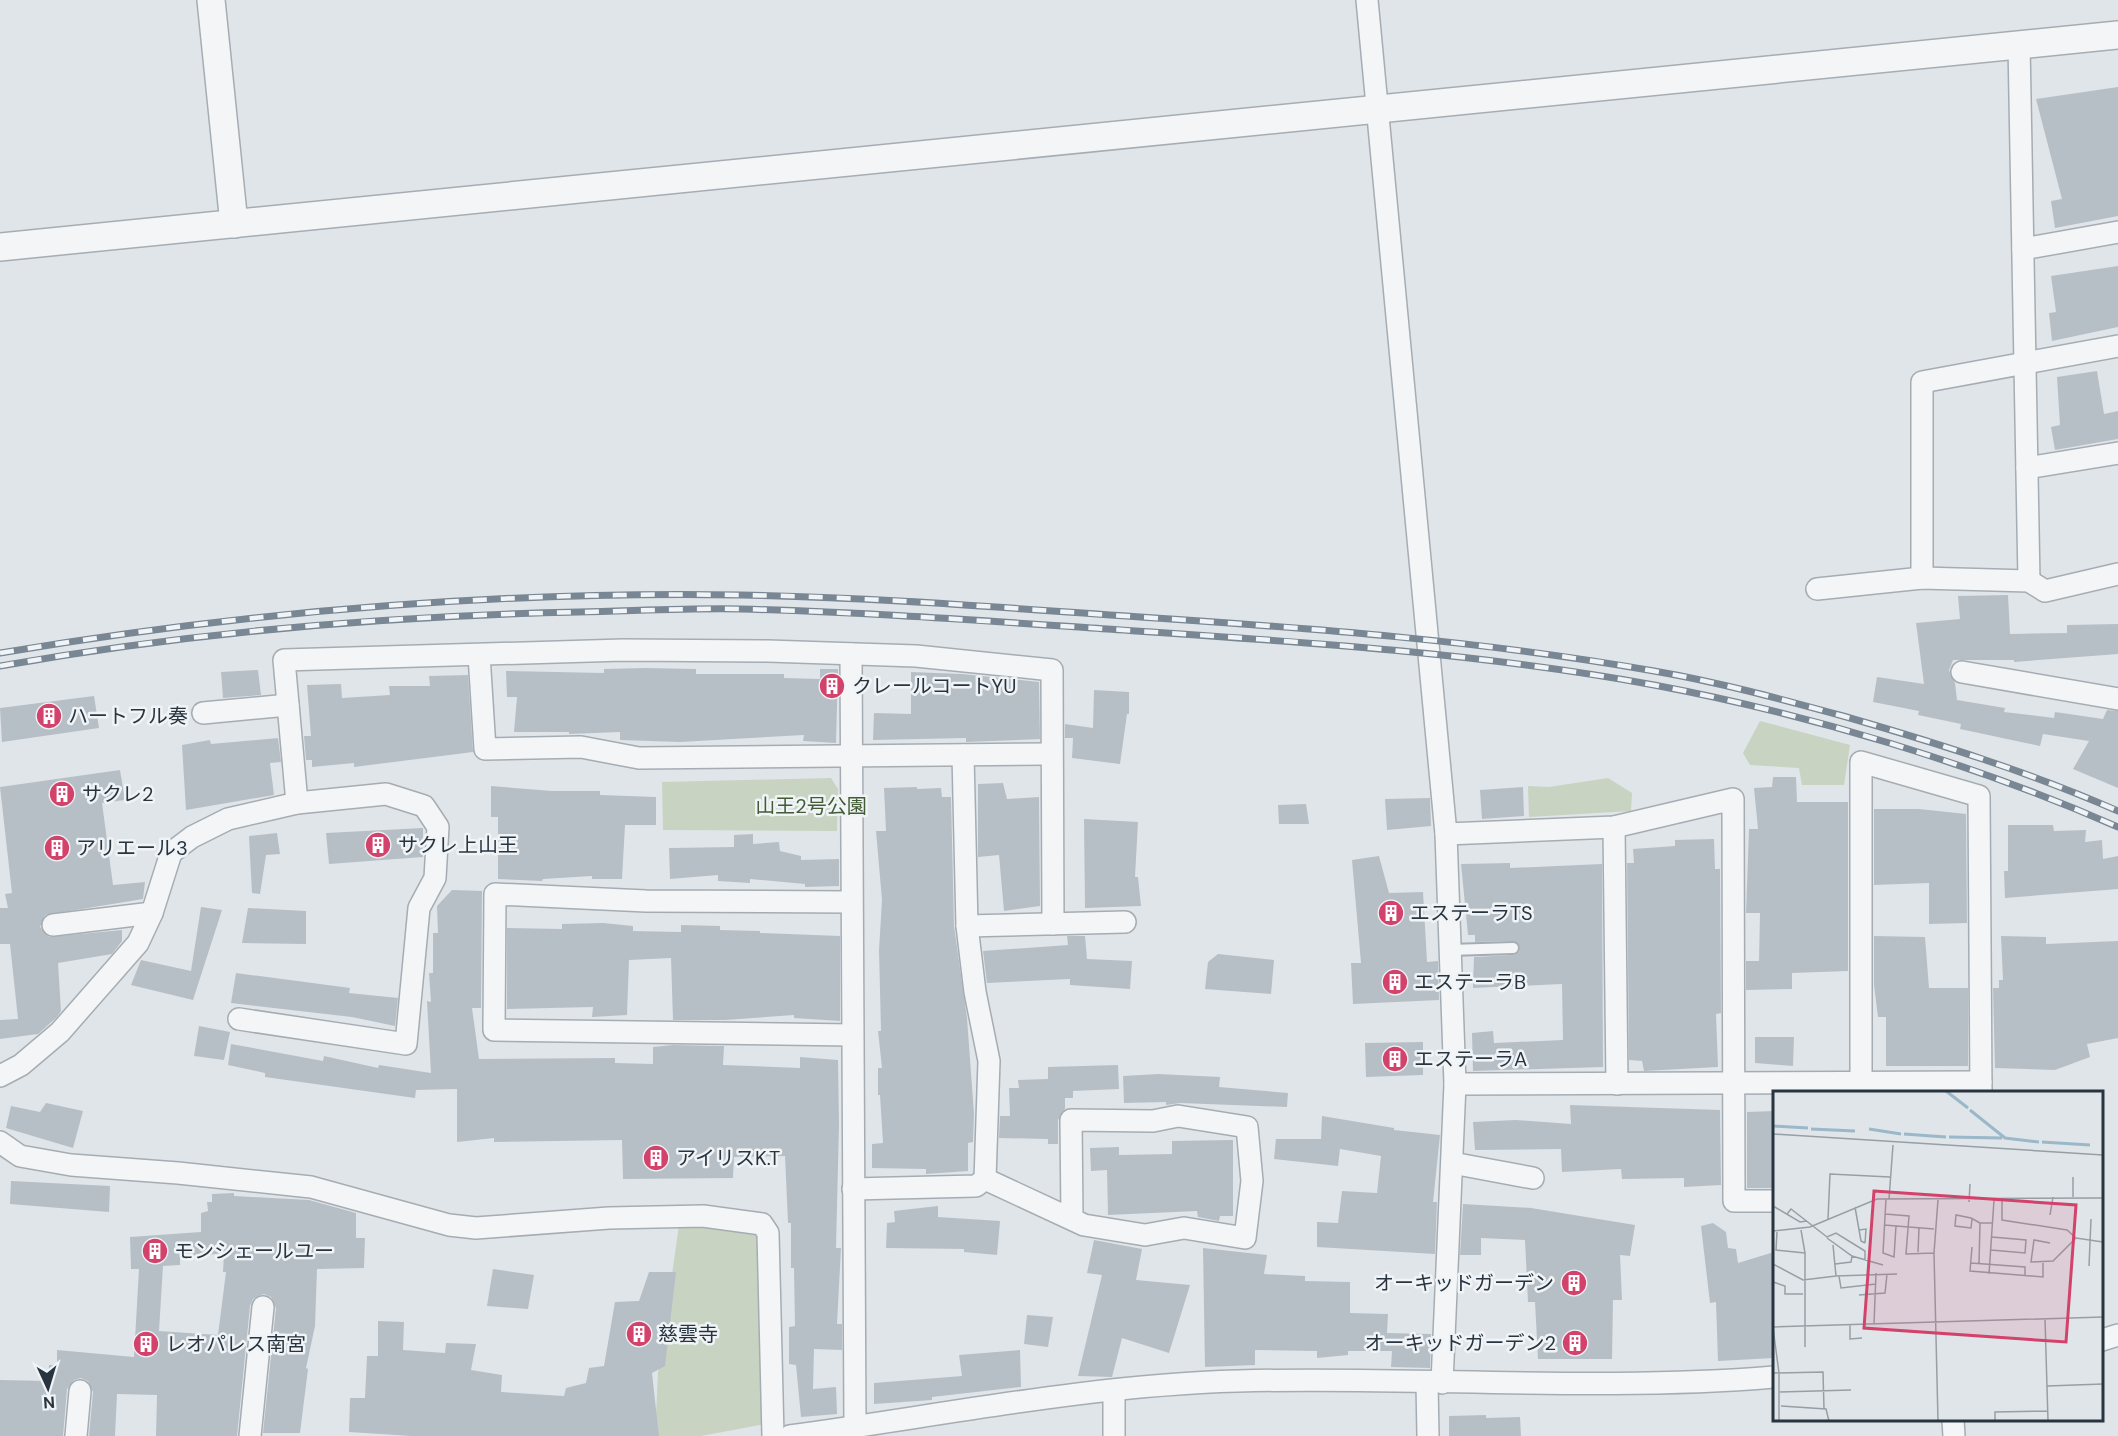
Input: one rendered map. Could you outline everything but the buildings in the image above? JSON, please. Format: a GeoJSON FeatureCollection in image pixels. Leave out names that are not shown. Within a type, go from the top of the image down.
{"type":"FeatureCollection","features":[{"type":"Feature","properties":{"kind":"street"},"geometry":{"type":"LineString","coordinates":[[211,0],[234,224]]}},
{"type":"Feature","properties":{"kind":"street"},"geometry":{"type":"LineString","coordinates":[[1367,0],[1446,834],[1455,1084],[1452,1162],[1435,1383],[1428,1436]]}},
{"type":"Feature","properties":{"kind":"street"},"geometry":{"type":"LineString","coordinates":[[0,247],[2118,35]]}},
{"type":"Feature","properties":{"kind":"street"},"geometry":{"type":"LineString","coordinates":[[2019,45],[2029,581]]}},
{"type":"Feature","properties":{"kind":"street"},"geometry":{"type":"LineString","coordinates":[[2023,249],[2118,232]]}},
{"type":"Feature","properties":{"kind":"street"},"geometry":{"type":"LineString","coordinates":[[1922,578],[1922,382],[2025,361],[2118,346]]}},
{"type":"Feature","properties":{"kind":"street"},"geometry":{"type":"LineString","coordinates":[[2027,468],[2118,453]]}},
{"type":"Feature","properties":{"kind":"street"},"geometry":{"type":"LineString","coordinates":[[1817,589],[1922,578],[2029,581],[2045,591],[2118,573]]}},
{"type":"Feature","properties":{"kind":"street"},"geometry":{"type":"LineString","coordinates":[[297,803],[284,660],[623,650],[916,656],[1052,670],[1050,754],[1053,924]]}},
{"type":"Feature","properties":{"kind":"street"},"geometry":{"type":"LineString","coordinates":[[851,654],[855,1427]]}},
{"type":"Feature","properties":{"kind":"street"},"geometry":{"type":"LineString","coordinates":[[479,655],[485,749],[581,747],[639,758],[1050,754]]}},
{"type":"Feature","properties":{"kind":"street"},"geometry":{"type":"LineString","coordinates":[[1962,672],[2118,699]]}},
{"type":"Feature","properties":{"kind":"street"},"geometry":{"type":"LineString","coordinates":[[203,713],[288,705]]}},
{"type":"Feature","properties":{"kind":"street"},"geometry":{"type":"LineString","coordinates":[[963,755],[967,926],[975,992],[989,1060],[985,1179]]}},
{"type":"Feature","properties":{"kind":"street"},"geometry":{"type":"LineString","coordinates":[[1455,1084],[1862,1083],[1981,1087],[1979,796],[1860,762],[1862,1083]]}},
{"type":"Feature","properties":{"kind":"street"},"geometry":{"type":"LineString","coordinates":[[0,1076],[21,1065],[60,1032],[138,943],[152,913],[171,853],[192,837],[228,819],[297,803],[386,794],[424,806],[438,827],[435,878],[419,908],[406,1044],[239,1019]]}},
{"type":"Feature","properties":{"kind":"street"},"geometry":{"type":"LineString","coordinates":[[1446,834],[1614,827],[1733,799],[1734,1201],[1773,1202]]}},
{"type":"Feature","properties":{"kind":"street"},"geometry":{"type":"LineString","coordinates":[[1614,827],[1617,1084]]}},
{"type":"Feature","properties":{"kind":"street"},"geometry":{"type":"LineString","coordinates":[[851,902],[646,901],[495,894],[494,1030],[852,1035]]}},
{"type":"Feature","properties":{"kind":"street"},"geometry":{"type":"LineString","coordinates":[[53,925],[152,913]]}},
{"type":"Feature","properties":{"kind":"street"},"geometry":{"type":"LineString","coordinates":[[967,926],[1125,922]]}},
{"type":"Feature","properties":{"kind":"street"},"geometry":{"type":"LineString","coordinates":[[985,1179],[1072,1218],[1084,1226],[1145,1235],[1184,1228],[1245,1238],[1252,1181],[1247,1127],[1178,1116],[1152,1121],[1071,1120],[1072,1218]]}},
{"type":"Feature","properties":{"kind":"street"},"geometry":{"type":"LineString","coordinates":[[0,1142],[20,1156],[70,1166],[178,1173],[311,1187],[449,1225],[476,1228],[609,1218],[703,1216],[762,1224],[768,1233],[773,1436]]}},
{"type":"Feature","properties":{"kind":"street"},"geometry":{"type":"LineString","coordinates":[[1452,1162],[1533,1178]]}},
{"type":"Feature","properties":{"kind":"street"},"geometry":{"type":"LineString","coordinates":[[853,1189],[976,1186],[985,1179]]}},
{"type":"Feature","properties":{"kind":"street"},"geometry":{"type":"LineString","coordinates":[[250,1436],[263,1307]]}},
{"type":"Feature","properties":{"kind":"street"},"geometry":{"type":"LineString","coordinates":[[2103,1340],[2118,1335]]}},
{"type":"Feature","properties":{"kind":"street"},"geometry":{"type":"LineString","coordinates":[[790,1436],[1114,1390],[1238,1381],[1608,1385],[1773,1377]]}},
{"type":"Feature","properties":{"kind":"street"},"geometry":{"type":"LineString","coordinates":[[1114,1390],[1114,1436]]}},
{"type":"Feature","properties":{"kind":"street"},"geometry":{"type":"LineString","coordinates":[[76,1436],[80,1391]]}},
{"type":"Feature","properties":{"kind":"street"},"geometry":{"type":"LineString","coordinates":[[1953,1421],[1954,1436]]}},
{"type":"Feature","properties":{"kind":"lane"},"geometry":{"type":"LineString","coordinates":[[1450,950],[1513,948]]}},
{"type":"Feature","properties":{"kind":"green space"},"geometry":{"type":"Polygon","coordinates":[[[1760,721],[1850,745],[1844,785],[1802,785],[1799,768],[1750,765],[1743,753],[1760,721]]]}},
{"type":"Feature","properties":{"kind":"green space","name":"山王2号公園"},"geometry":{"type":"Polygon","coordinates":[[[831,778],[838,789],[837,831],[663,830],[662,782],[831,778]]]}},
{"type":"Feature","properties":{"kind":"green space"},"geometry":{"type":"Polygon","coordinates":[[[1608,778],[1632,793],[1631,811],[1529,817],[1528,786],[1549,787],[1608,778]]]}},
{"type":"Feature","properties":{"kind":"green space"},"geometry":{"type":"Polygon","coordinates":[[[679,1225],[755,1229],[762,1241],[766,1424],[701,1436],[655,1436],[658,1373],[679,1225]]]}},
{"type":"Feature","properties":{"kind":"railway"},"geometry":{"type":"LineString","coordinates":[[0,653],[184,626],[369,607],[462,601],[648,595],[841,598],[1269,626],[1526,651],[1702,680],[1843,716],[1948,748],[2051,783],[2118,811]]}},
{"type":"Feature","properties":{"kind":"railway"},"geometry":{"type":"LineString","coordinates":[[0,666],[144,644],[288,628],[433,617],[680,609],[787,610],[1313,643],[1518,664],[1654,685],[1713,697],[1890,743],[2007,782],[2118,827]]}},
{"type":"Feature","properties":{"kind":"place","name":"クレールコートYU"},"geometry":{"type":"Point","coordinates":[832,686]}},
{"type":"Feature","properties":{"kind":"place","name":"ハートフル奏"},"geometry":{"type":"Point","coordinates":[49,716]}},
{"type":"Feature","properties":{"kind":"place","name":"サクレ2"},"geometry":{"type":"Point","coordinates":[62,794]}},
{"type":"Feature","properties":{"kind":"place","name":"サクレ上山王"},"geometry":{"type":"Point","coordinates":[378,845]}},
{"type":"Feature","properties":{"kind":"place","name":"アリエール3"},"geometry":{"type":"Point","coordinates":[57,848]}},
{"type":"Feature","properties":{"kind":"place","name":"エステーラTS"},"geometry":{"type":"Point","coordinates":[1391,913]}},
{"type":"Feature","properties":{"kind":"place","name":"エステーラB"},"geometry":{"type":"Point","coordinates":[1395,982]}},
{"type":"Feature","properties":{"kind":"place","name":"エステーラA"},"geometry":{"type":"Point","coordinates":[1395,1059]}},
{"type":"Feature","properties":{"kind":"place","name":"アイリスK.T"},"geometry":{"type":"Point","coordinates":[656,1158]}},
{"type":"Feature","properties":{"kind":"place","name":"モンシェールユー"},"geometry":{"type":"Point","coordinates":[155,1251]}},
{"type":"Feature","properties":{"kind":"place","name":"オーキッドガーデン"},"geometry":{"type":"Point","coordinates":[1574,1283]}},
{"type":"Feature","properties":{"kind":"place","name":"慈雲寺"},"geometry":{"type":"Point","coordinates":[639,1334]}},
{"type":"Feature","properties":{"kind":"place","name":"オーキッドガーデン2"},"geometry":{"type":"Point","coordinates":[1575,1343]}},
{"type":"Feature","properties":{"kind":"place","name":"レオパレス南宮"},"geometry":{"type":"Point","coordinates":[146,1344]}}]}
